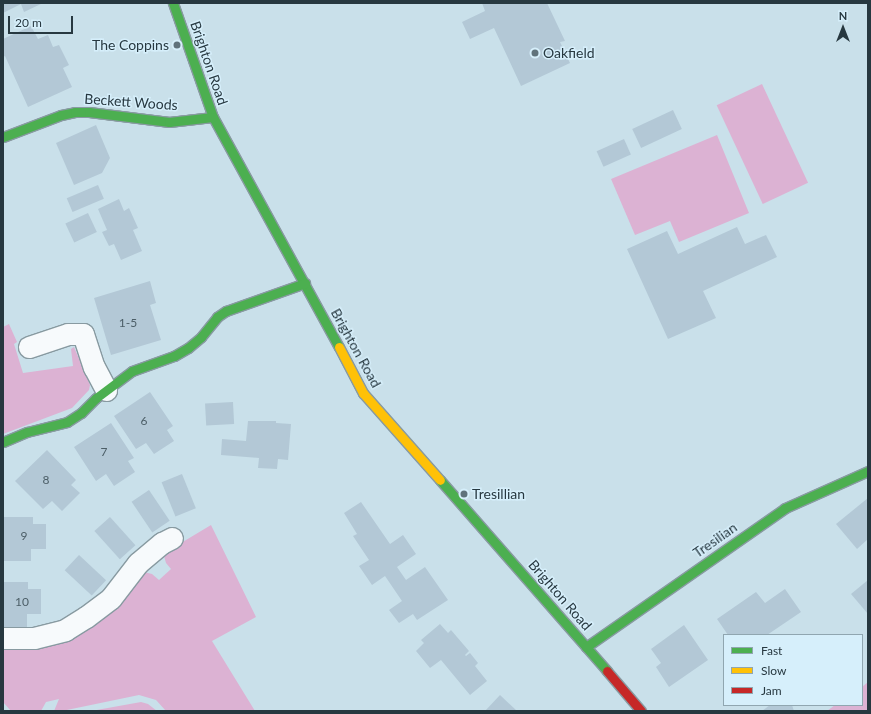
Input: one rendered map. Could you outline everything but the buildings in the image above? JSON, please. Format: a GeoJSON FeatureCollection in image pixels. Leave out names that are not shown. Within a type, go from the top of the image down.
{"type":"FeatureCollection","features":[{"type":"Feature","properties":{"kind":"street","name":"Brighton Road"},"geometry":{"type":"LineString","coordinates":[[173,3],[214,117],[305,283],[363,393],[641,711]]}},
{"type":"Feature","properties":{"kind":"street","name":"Beckett Woods"},"geometry":{"type":"LineString","coordinates":[[3,137],[61,115],[75,112],[89,112],[169,122],[214,117]]}},
{"type":"Feature","properties":{"kind":"street"},"geometry":{"type":"LineString","coordinates":[[3,442],[27,432],[67,422],[81,413],[106,390],[132,371],[174,356],[188,348],[201,337],[217,317],[226,311],[305,283]]}},
{"type":"Feature","properties":{"kind":"street"},"geometry":{"type":"LineString","coordinates":[[29,347],[68,334],[83,334],[94,367],[106,390]]}},
{"type":"Feature","properties":{"kind":"street","name":"Tresilian"},"geometry":{"type":"LineString","coordinates":[[586,647],[785,508],[868,472]]}},
{"type":"Feature","properties":{"kind":"street"},"geometry":{"type":"LineString","coordinates":[[3,638],[34,638],[65,630],[86,617],[111,598],[138,563],[162,543],[172,538]]}},
{"type":"Feature","properties":{"kind":"shaded area"},"geometry":{"type":"Polygon","coordinates":[[[762,84],[808,183],[763,204],[717,105],[762,84]]]}},
{"type":"Feature","properties":{"kind":"shaded area"},"geometry":{"type":"Polygon","coordinates":[[[717,135],[749,213],[679,242],[670,221],[635,235],[611,179],[717,135]]]}},
{"type":"Feature","properties":{"kind":"shaded area"},"geometry":{"type":"Polygon","coordinates":[[[9,324],[17,342],[14,344],[23,373],[73,366],[71,349],[74,347],[90,385],[89,390],[72,408],[3,434],[3,327],[9,324]]]}},
{"type":"Feature","properties":{"kind":"shaded area"},"geometry":{"type":"Polygon","coordinates":[[[211,525],[256,617],[212,641],[255,711],[166,711],[156,700],[139,695],[62,711],[54,711],[59,699],[46,702],[41,711],[11,711],[3,702],[3,648],[29,648],[81,632],[96,623],[109,611],[144,572],[152,574],[159,580],[171,569],[166,563],[164,556],[166,552],[211,525]]]}},
{"type":"Feature","properties":{"kind":"shaded area"},"geometry":{"type":"Polygon","coordinates":[[[868,682],[868,711],[827,711],[834,706],[863,706],[863,686],[868,682]]]}},
{"type":"Feature","properties":{"kind":"shaded area"},"geometry":{"type":"Polygon","coordinates":[[[141,702],[148,704],[157,711],[91,711],[141,702]]]}},
{"type":"Feature","properties":{"kind":"traffic: fast"},"geometry":{"type":"LineString","coordinates":[[173,3],[213,117],[339,347]]}},
{"type":"Feature","properties":{"kind":"traffic: fast"},"geometry":{"type":"LineString","coordinates":[[3,137],[61,115],[75,112],[89,112],[169,122],[213,117]]}},
{"type":"Feature","properties":{"kind":"traffic: fast"},"geometry":{"type":"LineString","coordinates":[[3,442],[27,432],[67,422],[81,413],[96,398],[132,371],[174,356],[188,348],[201,337],[217,317],[226,311],[305,283]]}},
{"type":"Feature","properties":{"kind":"traffic: fast"},"geometry":{"type":"LineString","coordinates":[[586,647],[785,508],[868,471]]}},
{"type":"Feature","properties":{"kind":"traffic: fast"},"geometry":{"type":"LineString","coordinates":[[440,480],[607,671]]}},
{"type":"Feature","properties":{"kind":"traffic: slow"},"geometry":{"type":"LineString","coordinates":[[339,347],[363,393],[440,480]]}},
{"type":"Feature","properties":{"kind":"traffic: jam"},"geometry":{"type":"LineString","coordinates":[[607,671],[641,711]]}},
{"type":"Feature","properties":{"kind":"place","name":"The Coppins"},"geometry":{"type":"Point","coordinates":[177,45]}},
{"type":"Feature","properties":{"kind":"place","name":"Oakfield"},"geometry":{"type":"Point","coordinates":[535,53]}},
{"type":"Feature","properties":{"kind":"place","name":"Tresillian"},"geometry":{"type":"Point","coordinates":[464,494]}}]}
